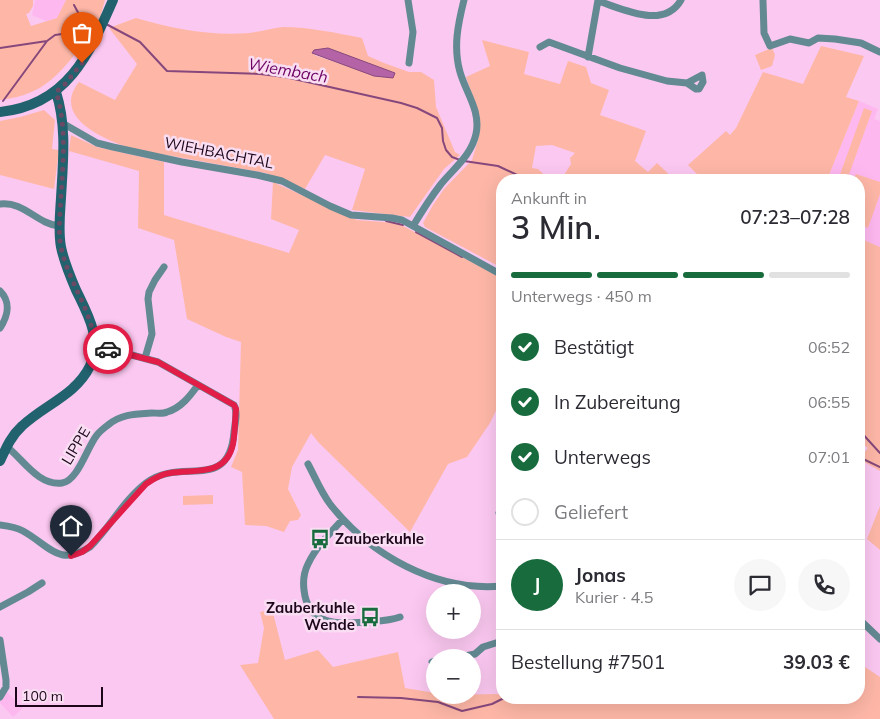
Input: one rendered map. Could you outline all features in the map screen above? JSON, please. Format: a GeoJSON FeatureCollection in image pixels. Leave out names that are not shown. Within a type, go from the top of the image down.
{"type":"FeatureCollection","features":[{"type":"Feature","properties":{"kind":"street"},"geometry":{"type":"LineString","coordinates":[[0,112],[23,107],[41,100],[56,92],[65,84],[88,54],[112,0]]}},
{"type":"Feature","properties":{"kind":"street"},"geometry":{"type":"LineString","coordinates":[[408,0],[413,32],[409,63]]}},
{"type":"Feature","properties":{"kind":"street"},"geometry":{"type":"LineString","coordinates":[[413,226],[442,183],[463,160],[476,134],[477,118],[475,107],[460,72],[456,52],[458,22],[464,0]]}},
{"type":"Feature","properties":{"kind":"street"},"geometry":{"type":"LineString","coordinates":[[588,57],[598,1],[652,16],[666,14],[675,8],[681,0]]}},
{"type":"Feature","properties":{"kind":"street"},"geometry":{"type":"LineString","coordinates":[[763,1],[764,33],[770,46],[790,39],[808,43],[818,38],[861,43],[880,52]]}},
{"type":"Feature","properties":{"kind":"street"},"geometry":{"type":"LineString","coordinates":[[540,47],[549,42],[588,57],[667,81],[687,83]]}},
{"type":"Feature","properties":{"kind":"street"},"geometry":{"type":"LineString","coordinates":[[0,461],[6,446],[21,427],[62,398],[81,380],[90,364],[95,347],[92,322],[66,264],[61,246],[59,226],[64,124],[56,92]]}},
{"type":"Feature","properties":{"kind":"street","name":"WIEHBACHTAL"},"geometry":{"type":"LineString","coordinates":[[64,124],[97,143],[282,181],[351,215],[392,218],[413,226],[496,272]]}},
{"type":"Feature","properties":{"kind":"street"},"geometry":{"type":"LineString","coordinates":[[0,204],[7,203],[18,206],[45,223],[59,226]]}},
{"type":"Feature","properties":{"kind":"street"},"geometry":{"type":"LineString","coordinates":[[145,358],[152,334],[149,292],[164,266]]}},
{"type":"Feature","properties":{"kind":"street"},"geometry":{"type":"LineString","coordinates":[[0,291],[8,305],[7,314],[0,328]]}},
{"type":"Feature","properties":{"kind":"street"},"geometry":{"type":"LineString","coordinates":[[0,525],[18,528],[53,552],[62,556],[71,556],[82,552],[90,546],[137,492],[153,479],[169,473],[211,470],[218,467],[226,458],[233,444],[236,409],[234,405],[171,369],[145,358],[95,347]]}},
{"type":"Feature","properties":{"kind":"street","name":"LIPPE"},"geometry":{"type":"LineString","coordinates":[[6,446],[40,477],[54,483],[66,482],[73,477],[97,434],[110,423],[123,416],[134,414],[166,413],[177,407],[198,385]]}},
{"type":"Feature","properties":{"kind":"street"},"geometry":{"type":"LineString","coordinates":[[308,464],[329,502],[343,519],[373,546],[408,567],[437,578],[452,582],[496,586]]}},
{"type":"Feature","properties":{"kind":"street"},"geometry":{"type":"LineString","coordinates":[[343,519],[322,542],[307,566],[303,583],[304,597],[309,607],[318,617],[327,622],[339,624],[389,621],[400,617]]}},
{"type":"Feature","properties":{"kind":"street"},"geometry":{"type":"LineString","coordinates":[[0,607],[42,583]]}},
{"type":"Feature","properties":{"kind":"street"},"geometry":{"type":"LineString","coordinates":[[865,625],[880,639]]}},
{"type":"Feature","properties":{"kind":"street"},"geometry":{"type":"LineString","coordinates":[[0,640],[6,687],[0,697]]}},
{"type":"Feature","properties":{"kind":"street"},"geometry":{"type":"LineString","coordinates":[[481,649],[496,642]]}},
{"type":"Feature","properties":{"kind":"shaded area"},"geometry":{"type":"Polygon","coordinates":[[[0,0],[33,0],[33,6],[29,13],[26,14],[31,26],[57,18],[66,0],[105,0],[96,32],[88,38],[52,80],[30,93],[0,100],[0,0]]]}},
{"type":"Feature","properties":{"kind":"shaded area"},"geometry":{"type":"Polygon","coordinates":[[[35,0],[66,0],[57,18],[46,21],[32,15],[35,0]]]}},
{"type":"Feature","properties":{"kind":"shaded area"},"geometry":{"type":"Polygon","coordinates":[[[136,18],[178,28],[206,32],[235,34],[293,27],[362,38],[368,56],[409,72],[421,72],[434,80],[436,107],[455,152],[460,155],[444,169],[410,217],[352,210],[365,169],[325,155],[305,189],[266,173],[134,149],[97,134],[85,126],[77,117],[72,107],[72,95],[79,82],[115,100],[137,64],[109,28],[136,18]],[[322,50],[314,55],[338,63],[395,73],[322,50]]]}},
{"type":"Feature","properties":{"kind":"shaded area"},"geometry":{"type":"Polygon","coordinates":[[[482,40],[529,52],[524,74],[560,84],[568,61],[586,67],[591,83],[609,90],[600,115],[646,131],[635,161],[648,172],[657,163],[669,174],[565,174],[571,164],[570,158],[575,153],[552,145],[536,146],[532,168],[538,169],[543,174],[496,174],[496,265],[425,227],[423,223],[444,189],[472,160],[478,140],[480,117],[466,77],[490,66],[482,40]]]}},
{"type":"Feature","properties":{"kind":"shaded area"},"geometry":{"type":"Polygon","coordinates":[[[821,46],[864,56],[846,97],[859,101],[829,174],[697,174],[688,165],[726,131],[730,135],[736,128],[763,72],[803,84],[821,46]]]}},
{"type":"Feature","properties":{"kind":"shaded area"},"geometry":{"type":"Polygon","coordinates":[[[328,48],[395,73],[393,78],[374,76],[312,53],[314,50],[328,48]]]}},
{"type":"Feature","properties":{"kind":"shaded area"},"geometry":{"type":"Polygon","coordinates":[[[772,48],[775,55],[772,66],[761,70],[755,55],[772,48]]]}},
{"type":"Feature","properties":{"kind":"shaded area"},"geometry":{"type":"Polygon","coordinates":[[[859,101],[878,109],[874,119],[880,121],[880,247],[865,241],[865,174],[829,174],[859,101]]]}},
{"type":"Feature","properties":{"kind":"shaded area"},"geometry":{"type":"Polygon","coordinates":[[[864,108],[872,111],[849,174],[840,174],[864,108]]]}},
{"type":"Feature","properties":{"kind":"shaded area"},"geometry":{"type":"Polygon","coordinates":[[[44,110],[55,120],[52,149],[59,150],[54,189],[0,175],[0,121],[44,110]]]}},
{"type":"Feature","properties":{"kind":"shaded area"},"geometry":{"type":"Polygon","coordinates":[[[71,135],[97,147],[164,162],[164,215],[289,253],[299,230],[271,219],[273,182],[357,220],[396,223],[496,275],[496,410],[490,423],[467,457],[448,464],[410,532],[311,433],[292,467],[288,489],[301,515],[298,520],[290,521],[284,532],[266,526],[245,525],[242,472],[231,467],[238,450],[241,342],[187,319],[174,240],[138,228],[139,171],[69,151],[71,135]]]}},
{"type":"Feature","properties":{"kind":"shaded area"},"geometry":{"type":"Polygon","coordinates":[[[865,177],[880,182],[880,194],[868,228],[865,227],[865,177]]]}},
{"type":"Feature","properties":{"kind":"shaded area"},"geometry":{"type":"Polygon","coordinates":[[[865,241],[880,247],[880,471],[865,462],[865,452],[868,448],[865,446],[865,241]]]}},
{"type":"Feature","properties":{"kind":"shaded area"},"geometry":{"type":"Polygon","coordinates":[[[213,495],[213,504],[183,505],[183,496],[213,495]]]}},
{"type":"Feature","properties":{"kind":"shaded area"},"geometry":{"type":"Polygon","coordinates":[[[880,506],[880,550],[867,539],[880,506]]]}},
{"type":"Feature","properties":{"kind":"shaded area"},"geometry":{"type":"Polygon","coordinates":[[[272,609],[285,660],[318,650],[333,667],[398,652],[405,688],[426,692],[426,704],[481,704],[481,694],[496,694],[496,704],[865,704],[865,667],[880,677],[880,719],[274,719],[240,665],[258,663],[264,628],[260,612],[272,609]]]}},
{"type":"Feature","properties":{"kind":"shaded area"},"geometry":{"type":"Polygon","coordinates":[[[7,692],[23,708],[13,717],[0,703],[0,700],[7,692]]]}},
{"type":"Feature","properties":{"kind":"waterway"},"geometry":{"type":"LineString","coordinates":[[74,5],[81,18]]}},
{"type":"Feature","properties":{"kind":"waterway","name":"Wiembach"},"geometry":{"type":"LineString","coordinates":[[0,48],[47,41],[55,35],[69,33],[84,25],[97,21],[100,22]]}},
{"type":"Feature","properties":{"kind":"waterway","name":"Wiembach"},"geometry":{"type":"LineString","coordinates":[[106,24],[140,42],[167,71],[260,74],[285,77],[417,108],[437,118],[442,128],[446,150],[452,157],[460,160]]}},
{"type":"Feature","properties":{"kind":"waterway"},"geometry":{"type":"LineString","coordinates":[[3,101],[47,41]]}},
{"type":"Feature","properties":{"kind":"waterway","name":"Wiembach"},"geometry":{"type":"LineString","coordinates":[[464,161],[498,166],[515,174]]}},
{"type":"Feature","properties":{"kind":"waterway"},"geometry":{"type":"LineString","coordinates":[[386,221],[403,225]]}},
{"type":"Feature","properties":{"kind":"waterway"},"geometry":{"type":"LineString","coordinates":[[416,232],[462,257]]}},
{"type":"Feature","properties":{"kind":"waterway","name":"Wiembach"},"geometry":{"type":"LineString","coordinates":[[865,437],[880,453]]}},
{"type":"Feature","properties":{"kind":"waterway"},"geometry":{"type":"LineString","coordinates":[[865,460],[880,467]]}},
{"type":"Feature","properties":{"kind":"waterway"},"geometry":{"type":"LineString","coordinates":[[358,697],[401,698],[438,702],[462,711],[496,702]]}},
{"type":"Feature","properties":{"kind":"way so far"},"geometry":{"type":"LineString","coordinates":[[82,63],[56,92],[64,124],[59,222],[60,239],[66,264],[92,322],[95,347],[108,349]]}},
{"type":"Feature","properties":{"kind":"place","name":"Zauberkuhle"},"geometry":{"type":"Point","coordinates":[320,539]}},
{"type":"Feature","properties":{"kind":"place","name":"Zauberkuhle Wende"},"geometry":{"type":"Point","coordinates":[370,617]}},
{"type":"Feature","properties":{"kind":"route"},"geometry":{"type":"LineString","coordinates":[[71,556],[82,552],[101,536],[137,492],[153,479],[163,474],[211,470],[218,467],[230,454],[233,444],[236,409],[234,405],[158,362],[108,349]]}}]}
